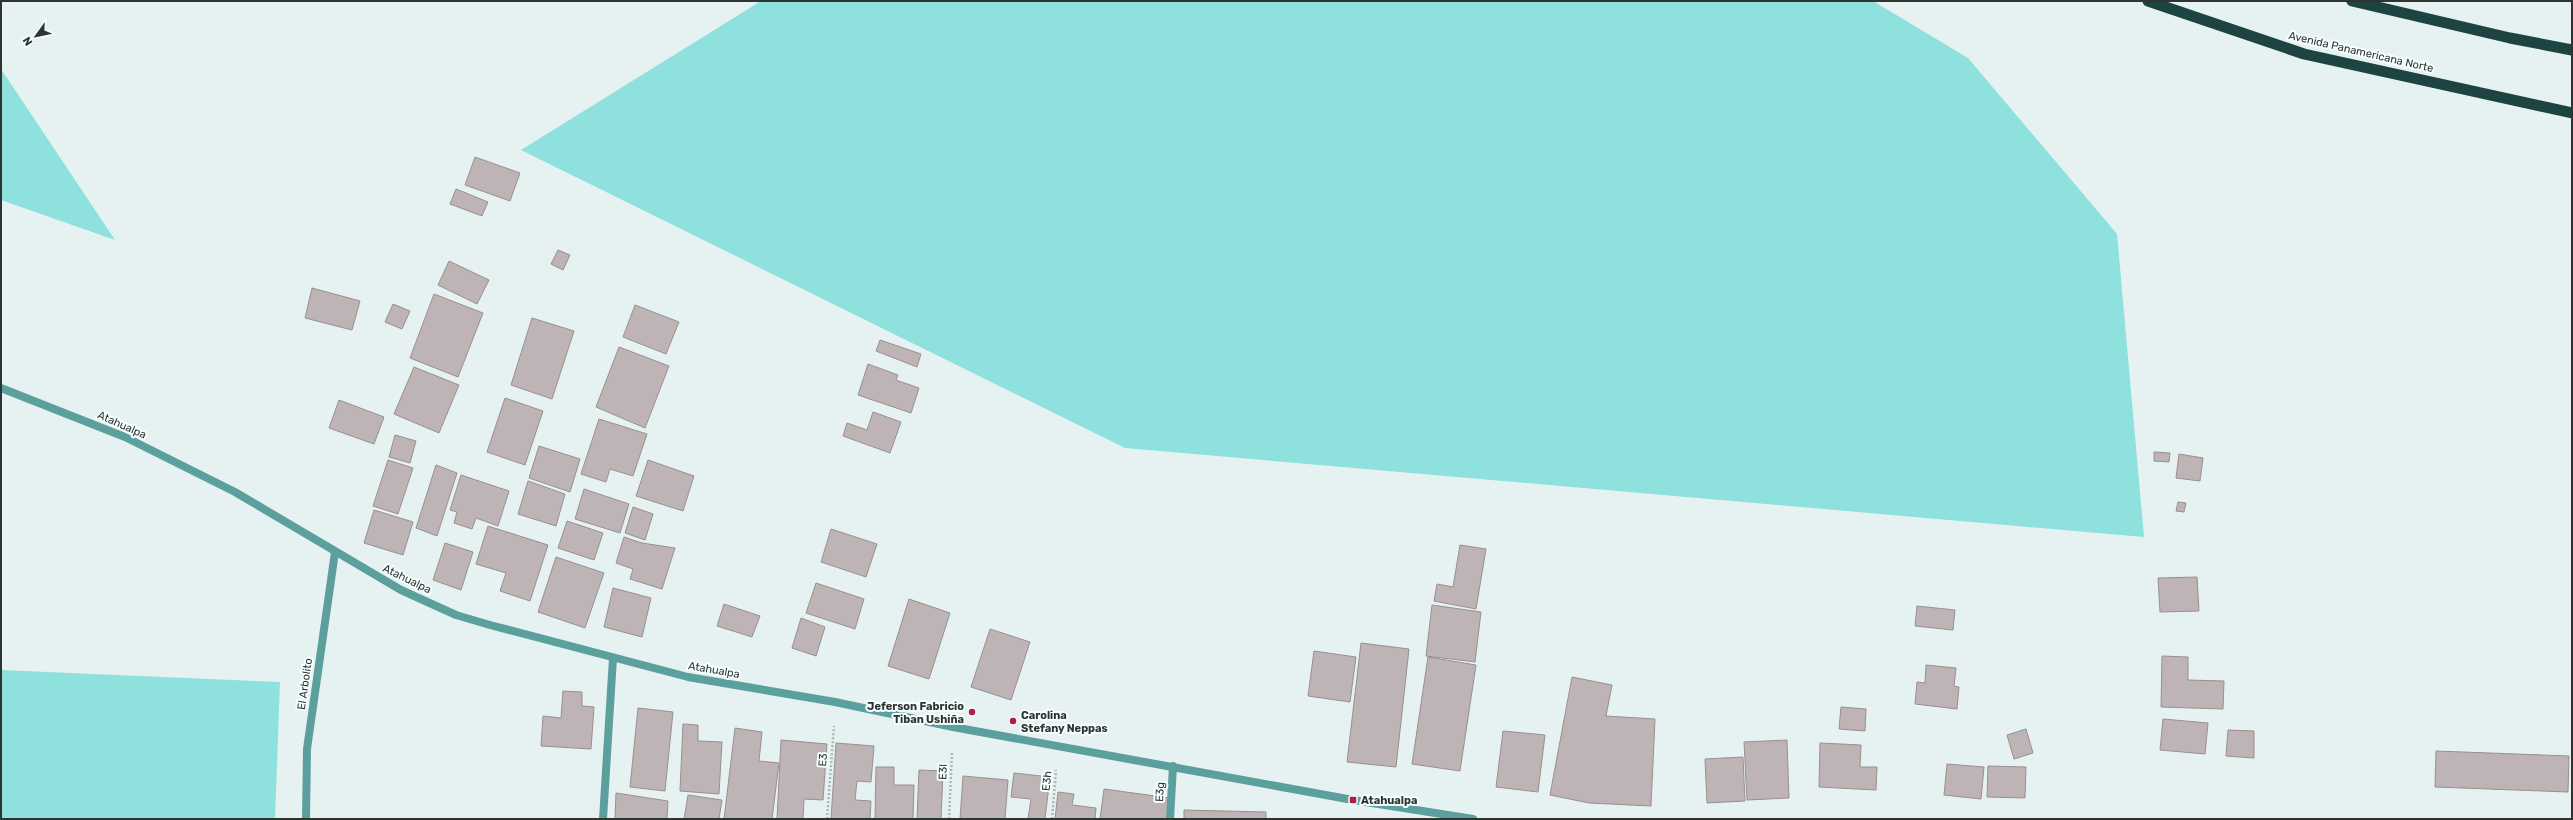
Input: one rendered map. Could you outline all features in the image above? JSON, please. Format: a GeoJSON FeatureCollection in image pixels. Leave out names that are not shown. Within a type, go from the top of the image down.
{"type":"FeatureCollection","features":[{"type":"Feature","properties":{"kind":"highway","name":"Avenida Panamericana Norte"},"geometry":{"type":"LineString","coordinates":[[2148,1],[2304,54],[2572,113]]}},
{"type":"Feature","properties":{"kind":"highway"},"geometry":{"type":"LineString","coordinates":[[2352,1],[2510,38],[2572,50]]}},
{"type":"Feature","properties":{"kind":"street","name":"Atahualpa"},"geometry":{"type":"LineString","coordinates":[[1,388],[145,448],[235,492],[401,590],[456,615],[688,677],[835,702],[953,727],[1353,800],[1473,819]]}},
{"type":"Feature","properties":{"kind":"street","name":"El Arbolito"},"geometry":{"type":"LineString","coordinates":[[306,819],[307,749],[335,552]]}},
{"type":"Feature","properties":{"kind":"street"},"geometry":{"type":"LineString","coordinates":[[603,819],[613,658]]}},
{"type":"Feature","properties":{"kind":"street","name":"E3g"},"geometry":{"type":"LineString","coordinates":[[1170,819],[1172,766]]}},
{"type":"Feature","properties":{"kind":"path","name":"E3"},"geometry":{"type":"LineString","coordinates":[[827,819],[835,702]]}},
{"type":"Feature","properties":{"kind":"path","name":"E3l"},"geometry":{"type":"LineString","coordinates":[[949,819],[953,727]]}},
{"type":"Feature","properties":{"kind":"path","name":"E3h"},"geometry":{"type":"LineString","coordinates":[[1052,819],[1058,745]]}},
{"type":"Feature","properties":{"kind":"shaded area"},"geometry":{"type":"Polygon","coordinates":[[[761,1],[1873,1],[1968,58],[2117,234],[2144,537],[1125,448],[521,150],[761,1]]]}},
{"type":"Feature","properties":{"kind":"shaded area"},"geometry":{"type":"Polygon","coordinates":[[[1,69],[115,240],[1,200],[1,69]]]}},
{"type":"Feature","properties":{"kind":"shaded area"},"geometry":{"type":"Polygon","coordinates":[[[1,670],[280,682],[275,819],[1,819],[1,670]]]}},
{"type":"Feature","properties":{"kind":"building"},"geometry":{"type":"Polygon","coordinates":[[[475,157],[520,173],[510,201],[465,185],[475,157]]]}},
{"type":"Feature","properties":{"kind":"building"},"geometry":{"type":"Polygon","coordinates":[[[456,189],[488,202],[482,216],[450,204],[456,189]]]}},
{"type":"Feature","properties":{"kind":"building"},"geometry":{"type":"Polygon","coordinates":[[[558,250],[570,255],[563,270],[551,264],[558,250]]]}},
{"type":"Feature","properties":{"kind":"building"},"geometry":{"type":"Polygon","coordinates":[[[449,261],[489,280],[477,304],[438,285],[449,261]]]}},
{"type":"Feature","properties":{"kind":"building"},"geometry":{"type":"Polygon","coordinates":[[[312,288],[360,301],[352,330],[305,318],[312,288]]]}},
{"type":"Feature","properties":{"kind":"building"},"geometry":{"type":"Polygon","coordinates":[[[434,294],[483,313],[458,377],[410,358],[434,294]]]}},
{"type":"Feature","properties":{"kind":"building"},"geometry":{"type":"Polygon","coordinates":[[[393,304],[410,311],[402,329],[385,322],[393,304]]]}},
{"type":"Feature","properties":{"kind":"building"},"geometry":{"type":"Polygon","coordinates":[[[635,305],[679,322],[666,354],[623,337],[635,305]]]}},
{"type":"Feature","properties":{"kind":"building"},"geometry":{"type":"Polygon","coordinates":[[[532,318],[574,331],[552,399],[511,385],[532,318]]]}},
{"type":"Feature","properties":{"kind":"building"},"geometry":{"type":"Polygon","coordinates":[[[880,340],[921,354],[917,367],[876,351],[880,340]]]}},
{"type":"Feature","properties":{"kind":"building"},"geometry":{"type":"Polygon","coordinates":[[[619,347],[669,366],[645,428],[596,407],[619,347]]]}},
{"type":"Feature","properties":{"kind":"building"},"geometry":{"type":"Polygon","coordinates":[[[868,364],[898,375],[896,380],[919,388],[911,413],[858,395],[868,364]]]}},
{"type":"Feature","properties":{"kind":"building"},"geometry":{"type":"Polygon","coordinates":[[[414,367],[459,385],[439,433],[394,414],[414,367]]]}},
{"type":"Feature","properties":{"kind":"building"},"geometry":{"type":"Polygon","coordinates":[[[505,398],[543,411],[525,465],[487,452],[505,398]]]}},
{"type":"Feature","properties":{"kind":"building"},"geometry":{"type":"Polygon","coordinates":[[[339,400],[384,417],[374,444],[329,428],[339,400]]]}},
{"type":"Feature","properties":{"kind":"building"},"geometry":{"type":"Polygon","coordinates":[[[873,412],[901,422],[890,453],[843,436],[847,423],[867,430],[873,412]]]}},
{"type":"Feature","properties":{"kind":"building"},"geometry":{"type":"Polygon","coordinates":[[[599,419],[647,434],[633,476],[610,469],[606,482],[581,474],[599,419]]]}},
{"type":"Feature","properties":{"kind":"building"},"geometry":{"type":"Polygon","coordinates":[[[395,435],[416,441],[410,463],[389,457],[395,435]]]}},
{"type":"Feature","properties":{"kind":"building"},"geometry":{"type":"Polygon","coordinates":[[[539,446],[580,459],[570,492],[529,478],[539,446]]]}},
{"type":"Feature","properties":{"kind":"building"},"geometry":{"type":"Polygon","coordinates":[[[2154,452],[2170,453],[2169,462],[2154,461],[2154,452]]]}},
{"type":"Feature","properties":{"kind":"building"},"geometry":{"type":"Polygon","coordinates":[[[2179,454],[2203,458],[2200,481],[2176,478],[2179,454]]]}},
{"type":"Feature","properties":{"kind":"building"},"geometry":{"type":"Polygon","coordinates":[[[388,460],[413,468],[398,514],[373,506],[388,460]]]}},
{"type":"Feature","properties":{"kind":"building"},"geometry":{"type":"Polygon","coordinates":[[[648,460],[694,476],[683,511],[636,496],[648,460]]]}},
{"type":"Feature","properties":{"kind":"building"},"geometry":{"type":"Polygon","coordinates":[[[436,465],[457,473],[437,536],[416,528],[436,465]]]}},
{"type":"Feature","properties":{"kind":"building"},"geometry":{"type":"Polygon","coordinates":[[[461,475],[509,491],[498,526],[476,518],[472,529],[454,523],[457,512],[450,510],[461,475]]]}},
{"type":"Feature","properties":{"kind":"building"},"geometry":{"type":"Polygon","coordinates":[[[528,481],[565,494],[556,526],[518,514],[528,481]]]}},
{"type":"Feature","properties":{"kind":"building"},"geometry":{"type":"Polygon","coordinates":[[[584,489],[629,504],[620,533],[575,519],[584,489]]]}},
{"type":"Feature","properties":{"kind":"building"},"geometry":{"type":"Polygon","coordinates":[[[2178,502],[2186,503],[2184,512],[2176,511],[2178,502]]]}},
{"type":"Feature","properties":{"kind":"building"},"geometry":{"type":"Polygon","coordinates":[[[633,507],[653,514],[645,540],[625,533],[633,507]]]}},
{"type":"Feature","properties":{"kind":"building"},"geometry":{"type":"Polygon","coordinates":[[[374,510],[413,522],[403,555],[364,543],[374,510]]]}},
{"type":"Feature","properties":{"kind":"building"},"geometry":{"type":"Polygon","coordinates":[[[567,521],[603,533],[594,560],[558,548],[567,521]]]}},
{"type":"Feature","properties":{"kind":"building"},"geometry":{"type":"Polygon","coordinates":[[[488,526],[548,545],[530,601],[500,591],[506,573],[476,564],[488,526]]]}},
{"type":"Feature","properties":{"kind":"building"},"geometry":{"type":"Polygon","coordinates":[[[831,529],[877,544],[866,577],[821,562],[831,529]]]}},
{"type":"Feature","properties":{"kind":"building"},"geometry":{"type":"Polygon","coordinates":[[[624,537],[642,543],[675,548],[662,589],[630,579],[633,569],[616,563],[624,537]]]}},
{"type":"Feature","properties":{"kind":"building"},"geometry":{"type":"Polygon","coordinates":[[[445,543],[473,552],[461,590],[433,580],[445,543]]]}},
{"type":"Feature","properties":{"kind":"building"},"geometry":{"type":"Polygon","coordinates":[[[1460,545],[1486,549],[1476,609],[1434,601],[1437,584],[1453,587],[1460,545]]]}},
{"type":"Feature","properties":{"kind":"building"},"geometry":{"type":"Polygon","coordinates":[[[556,557],[604,573],[585,628],[538,612],[556,557]]]}},
{"type":"Feature","properties":{"kind":"building"},"geometry":{"type":"Polygon","coordinates":[[[2197,577],[2199,611],[2160,612],[2158,578],[2197,577]]]}},
{"type":"Feature","properties":{"kind":"building"},"geometry":{"type":"Polygon","coordinates":[[[816,583],[864,599],[855,629],[806,613],[816,583]]]}},
{"type":"Feature","properties":{"kind":"building"},"geometry":{"type":"Polygon","coordinates":[[[613,588],[651,598],[642,637],[604,627],[613,588]]]}},
{"type":"Feature","properties":{"kind":"building"},"geometry":{"type":"Polygon","coordinates":[[[909,599],[950,613],[929,679],[888,666],[909,599]]]}},
{"type":"Feature","properties":{"kind":"building"},"geometry":{"type":"Polygon","coordinates":[[[724,604],[760,616],[752,637],[717,626],[724,604]]]}},
{"type":"Feature","properties":{"kind":"building"},"geometry":{"type":"Polygon","coordinates":[[[1432,605],[1481,612],[1475,662],[1426,656],[1432,605]]]}},
{"type":"Feature","properties":{"kind":"building"},"geometry":{"type":"Polygon","coordinates":[[[1917,606],[1955,610],[1953,630],[1915,626],[1917,606]]]}},
{"type":"Feature","properties":{"kind":"building"},"geometry":{"type":"Polygon","coordinates":[[[801,618],[825,627],[816,656],[792,648],[801,618]]]}},
{"type":"Feature","properties":{"kind":"building"},"geometry":{"type":"Polygon","coordinates":[[[990,629],[1030,642],[1011,700],[971,687],[990,629]]]}},
{"type":"Feature","properties":{"kind":"building"},"geometry":{"type":"Polygon","coordinates":[[[1361,643],[1409,649],[1396,767],[1347,762],[1361,643]]]}},
{"type":"Feature","properties":{"kind":"building"},"geometry":{"type":"Polygon","coordinates":[[[1314,651],[1356,657],[1350,702],[1308,696],[1314,651]]]}},
{"type":"Feature","properties":{"kind":"building"},"geometry":{"type":"Polygon","coordinates":[[[2162,656],[2188,657],[2188,680],[2224,681],[2223,709],[2161,707],[2162,656]]]}},
{"type":"Feature","properties":{"kind":"building"},"geometry":{"type":"Polygon","coordinates":[[[1428,657],[1476,665],[1460,771],[1412,764],[1428,657]]]}},
{"type":"Feature","properties":{"kind":"building"},"geometry":{"type":"Polygon","coordinates":[[[1926,665],[1956,668],[1954,686],[1959,687],[1957,709],[1915,704],[1917,682],[1925,683],[1926,665]]]}},
{"type":"Feature","properties":{"kind":"building"},"geometry":{"type":"Polygon","coordinates":[[[1572,677],[1612,685],[1606,716],[1655,719],[1651,806],[1589,803],[1550,795],[1572,677]]]}},
{"type":"Feature","properties":{"kind":"building"},"geometry":{"type":"Polygon","coordinates":[[[563,691],[582,692],[582,706],[594,707],[591,749],[541,746],[543,716],[561,718],[563,691]]]}},
{"type":"Feature","properties":{"kind":"building"},"geometry":{"type":"Polygon","coordinates":[[[1841,707],[1866,709],[1865,731],[1839,729],[1841,707]]]}},
{"type":"Feature","properties":{"kind":"building"},"geometry":{"type":"Polygon","coordinates":[[[638,708],[673,712],[665,791],[630,787],[638,708]]]}},
{"type":"Feature","properties":{"kind":"building"},"geometry":{"type":"Polygon","coordinates":[[[2163,719],[2208,723],[2205,754],[2160,750],[2163,719]]]}},
{"type":"Feature","properties":{"kind":"building"},"geometry":{"type":"Polygon","coordinates":[[[683,724],[698,725],[698,741],[722,742],[719,794],[680,791],[683,724]]]}},
{"type":"Feature","properties":{"kind":"building"},"geometry":{"type":"Polygon","coordinates":[[[735,728],[762,732],[759,761],[779,763],[772,819],[724,819],[735,728]]]}},
{"type":"Feature","properties":{"kind":"building"},"geometry":{"type":"Polygon","coordinates":[[[2026,729],[2033,753],[2014,759],[2007,735],[2026,729]]]}},
{"type":"Feature","properties":{"kind":"building"},"geometry":{"type":"Polygon","coordinates":[[[2228,730],[2254,731],[2254,758],[2226,756],[2228,730]]]}},
{"type":"Feature","properties":{"kind":"building"},"geometry":{"type":"Polygon","coordinates":[[[1503,731],[1545,735],[1538,792],[1496,787],[1503,731]]]}},
{"type":"Feature","properties":{"kind":"building"},"geometry":{"type":"Polygon","coordinates":[[[781,740],[827,744],[823,800],[804,799],[803,819],[777,819],[781,740]]]}},
{"type":"Feature","properties":{"kind":"building"},"geometry":{"type":"Polygon","coordinates":[[[1787,740],[1789,798],[1747,800],[1744,742],[1787,740]]]}},
{"type":"Feature","properties":{"kind":"building"},"geometry":{"type":"Polygon","coordinates":[[[836,743],[874,746],[871,782],[857,781],[855,800],[871,801],[870,819],[831,819],[836,743]]]}},
{"type":"Feature","properties":{"kind":"building"},"geometry":{"type":"Polygon","coordinates":[[[1820,743],[1861,745],[1860,767],[1877,767],[1876,790],[1819,787],[1820,743]]]}},
{"type":"Feature","properties":{"kind":"building"},"geometry":{"type":"Polygon","coordinates":[[[2436,751],[2569,756],[2568,792],[2435,787],[2436,751]]]}},
{"type":"Feature","properties":{"kind":"building"},"geometry":{"type":"Polygon","coordinates":[[[1743,757],[1745,801],[1707,803],[1705,759],[1743,757]]]}},
{"type":"Feature","properties":{"kind":"building"},"geometry":{"type":"Polygon","coordinates":[[[1947,764],[1984,767],[1981,799],[1944,795],[1947,764]]]}},
{"type":"Feature","properties":{"kind":"building"},"geometry":{"type":"Polygon","coordinates":[[[1988,766],[2026,767],[2025,798],[1987,797],[1988,766]]]}},
{"type":"Feature","properties":{"kind":"building"},"geometry":{"type":"Polygon","coordinates":[[[876,767],[894,767],[894,785],[914,785],[913,819],[875,819],[876,767]]]}},
{"type":"Feature","properties":{"kind":"building"},"geometry":{"type":"Polygon","coordinates":[[[919,770],[943,771],[941,819],[917,819],[919,770]]]}},
{"type":"Feature","properties":{"kind":"building"},"geometry":{"type":"Polygon","coordinates":[[[1014,773],[1050,777],[1045,819],[1028,819],[1031,799],[1011,797],[1014,773]]]}},
{"type":"Feature","properties":{"kind":"building"},"geometry":{"type":"Polygon","coordinates":[[[963,776],[1008,780],[1005,819],[960,819],[963,776]]]}},
{"type":"Feature","properties":{"kind":"building"},"geometry":{"type":"Polygon","coordinates":[[[1104,789],[1170,798],[1167,819],[1100,819],[1104,789]]]}},
{"type":"Feature","properties":{"kind":"building"},"geometry":{"type":"Polygon","coordinates":[[[1058,792],[1074,794],[1072,805],[1096,808],[1095,819],[1055,819],[1058,792]]]}},
{"type":"Feature","properties":{"kind":"building"},"geometry":{"type":"Polygon","coordinates":[[[616,793],[668,801],[667,819],[615,819],[616,793]]]}},
{"type":"Feature","properties":{"kind":"building"},"geometry":{"type":"Polygon","coordinates":[[[688,795],[722,800],[719,819],[684,819],[688,795]]]}},
{"type":"Feature","properties":{"kind":"building"},"geometry":{"type":"Polygon","coordinates":[[[1184,810],[1266,812],[1266,819],[1184,819],[1184,810]]]}},
{"type":"Feature","properties":{"kind":"place","name":"Jeferson Fabricio Tiban Ushiña"},"geometry":{"type":"Point","coordinates":[972,712]}},
{"type":"Feature","properties":{"kind":"place","name":"Carolina Stefany Neppas"},"geometry":{"type":"Point","coordinates":[1013,721]}},
{"type":"Feature","properties":{"kind":"place","name":"Atahualpa"},"geometry":{"type":"Point","coordinates":[1353,800]}}]}
